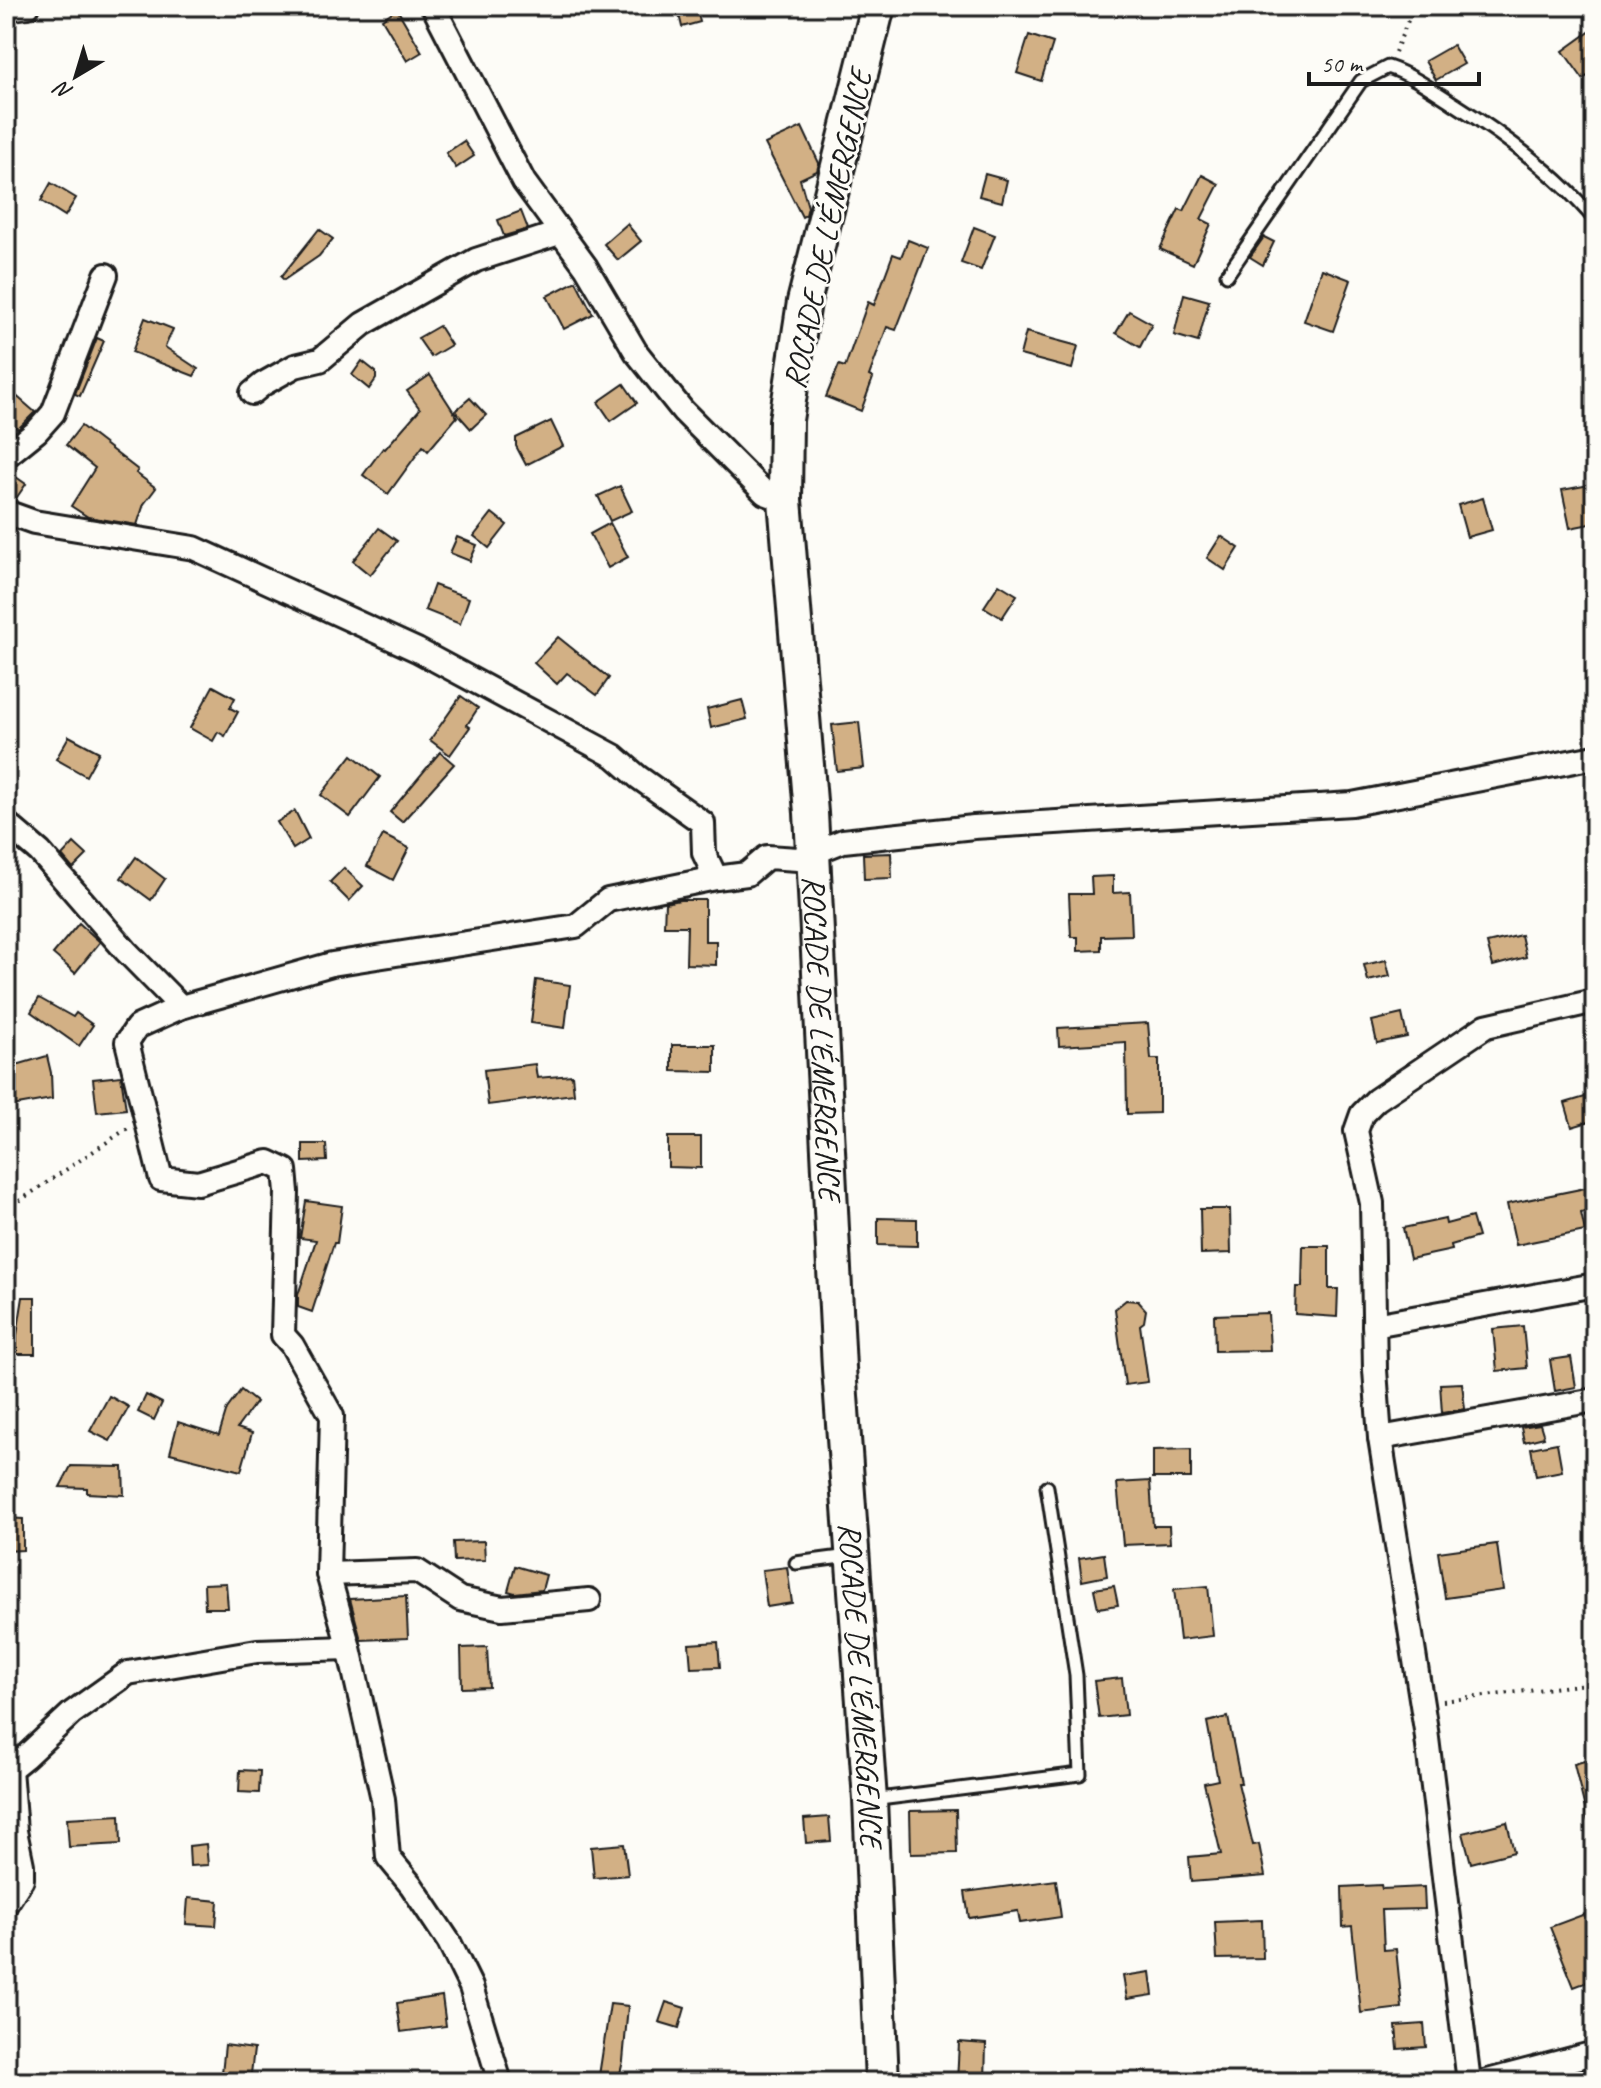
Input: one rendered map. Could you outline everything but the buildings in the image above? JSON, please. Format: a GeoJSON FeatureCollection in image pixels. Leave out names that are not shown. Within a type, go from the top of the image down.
{"type":"FeatureCollection","features":[{"type":"Feature","properties":{"kind":"street"},"geometry":{"type":"LineString","coordinates":[[6,9],[28,6]]}},
{"type":"Feature","properties":{"kind":"street"},"geometry":{"type":"LineString","coordinates":[[433,6],[524,182],[586,267],[636,352],[683,411],[765,493],[785,500]]}},
{"type":"Feature","properties":{"kind":"street","name":"ROCADE DE L'ÉMERGENCE"},"geometry":{"type":"LineString","coordinates":[[878,6],[804,302],[786,420],[785,500],[804,710],[839,1368],[870,1800],[882,2082]]}},
{"type":"Feature","properties":{"kind":"street"},"geometry":{"type":"LineString","coordinates":[[252,393],[295,366],[320,360],[363,324],[476,260],[559,233]]}},
{"type":"Feature","properties":{"kind":"street"},"geometry":{"type":"LineString","coordinates":[[6,456],[37,431],[53,413],[106,275]]}},
{"type":"Feature","properties":{"kind":"street"},"geometry":{"type":"LineString","coordinates":[[6,512],[34,522],[194,548],[417,650],[614,756],[703,823],[704,853],[716,878]]}},
{"type":"Feature","properties":{"kind":"street"},"geometry":{"type":"LineString","coordinates":[[500,2082],[471,1987],[449,1942],[388,1857],[383,1799],[349,1648],[328,1574],[332,1416],[292,1345],[283,1335],[285,1170],[268,1162],[198,1183],[161,1179],[127,1042],[137,1027],[181,1007],[332,964],[576,926],[608,900],[747,874],[767,857],[798,859],[843,841],[974,827],[1352,804],[1595,757]]}},
{"type":"Feature","properties":{"kind":"street"},"geometry":{"type":"LineString","coordinates":[[6,823],[40,852],[126,951],[181,1007]]}},
{"type":"Feature","properties":{"kind":"street"},"geometry":{"type":"LineString","coordinates":[[1469,2082],[1422,1704],[1380,1438],[1372,1203],[1356,1131],[1362,1114],[1376,1100],[1486,1026],[1595,1001]]}},
{"type":"Feature","properties":{"kind":"street"},"geometry":{"type":"LineString","coordinates":[[1374,1325],[1595,1285]]}},
{"type":"Feature","properties":{"kind":"street"},"geometry":{"type":"LineString","coordinates":[[1380,1438],[1595,1400]]}},
{"type":"Feature","properties":{"kind":"street"},"geometry":{"type":"LineString","coordinates":[[328,1574],[417,1571],[460,1599],[502,1608],[589,1600]]}},
{"type":"Feature","properties":{"kind":"street"},"geometry":{"type":"LineString","coordinates":[[6,1904],[22,1879],[8,1769],[72,1713],[128,1673],[257,1651],[349,1648]]}},
{"type":"Feature","properties":{"kind":"street"},"geometry":{"type":"LineString","coordinates":[[1484,2082],[1595,2053]]}},
{"type":"Feature","properties":{"kind":"lane"},"geometry":{"type":"LineString","coordinates":[[1227,275],[1361,81],[1388,67],[1407,74],[1503,135],[1595,220]]}},
{"type":"Feature","properties":{"kind":"lane"},"geometry":{"type":"LineString","coordinates":[[870,1800],[1080,1774],[1076,1675],[1047,1487]]}},
{"type":"Feature","properties":{"kind":"lane"},"geometry":{"type":"LineString","coordinates":[[796,1563],[854,1556]]}},
{"type":"Feature","properties":{"kind":"path"},"geometry":{"type":"LineString","coordinates":[[1388,67],[1414,6]]}},
{"type":"Feature","properties":{"kind":"path"},"geometry":{"type":"LineString","coordinates":[[6,1210],[146,1116]]}},
{"type":"Feature","properties":{"kind":"path"},"geometry":{"type":"LineString","coordinates":[[1422,1704],[1595,1683]]}}]}
